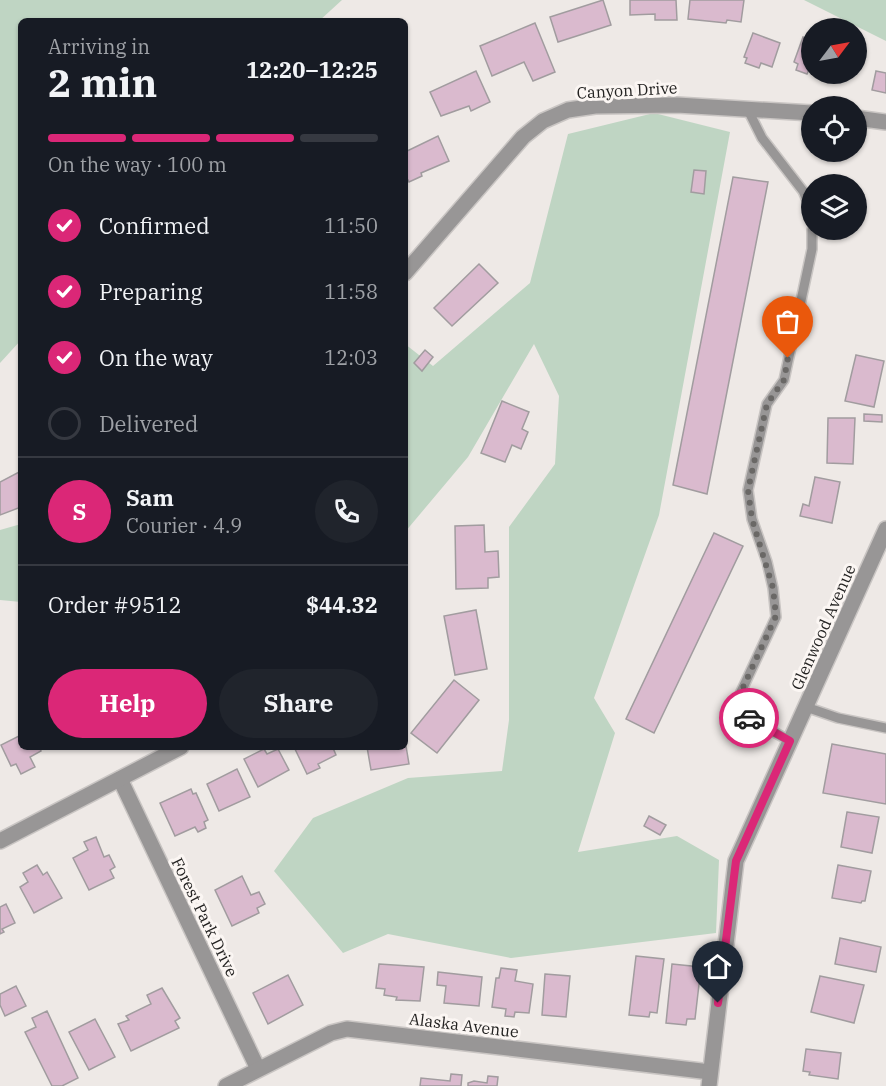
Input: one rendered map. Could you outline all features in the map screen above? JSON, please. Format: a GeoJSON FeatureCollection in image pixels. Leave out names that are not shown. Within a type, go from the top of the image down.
{"type":"FeatureCollection","features":[{"type":"Feature","properties":{"kind":"street","name":"Canyon Drive"},"geometry":{"type":"LineString","coordinates":[[408,270],[523,137],[543,122],[568,111],[595,106],[677,105],[801,112]]}},
{"type":"Feature","properties":{"kind":"street"},"geometry":{"type":"LineString","coordinates":[[867,119],[886,122]]}},
{"type":"Feature","properties":{"kind":"street","name":"Glenwood Avenue"},"geometry":{"type":"LineString","coordinates":[[709,1079],[736,861],[886,529]]}},
{"type":"Feature","properties":{"kind":"street"},"geometry":{"type":"LineString","coordinates":[[0,841],[175,750]]}},
{"type":"Feature","properties":{"kind":"street","name":"Forest Park Drive"},"geometry":{"type":"LineString","coordinates":[[120,779],[258,1069]]}},
{"type":"Feature","properties":{"kind":"street","name":"Alaska Avenue"},"geometry":{"type":"LineString","coordinates":[[226,1086],[331,1033],[347,1029],[709,1079]]}},
{"type":"Feature","properties":{"kind":"lane"},"geometry":{"type":"LineString","coordinates":[[747,108],[762,138],[801,188]]}},
{"type":"Feature","properties":{"kind":"lane"},"geometry":{"type":"LineString","coordinates":[[790,741],[733,709],[776,616],[773,588],[752,519],[748,490],[767,404],[784,380],[812,240]]}},
{"type":"Feature","properties":{"kind":"lane"},"geometry":{"type":"LineString","coordinates":[[806,707],[838,718],[886,728]]}},
{"type":"Feature","properties":{"kind":"green space"},"geometry":{"type":"Polygon","coordinates":[[[0,0],[342,0],[322,18],[18,18],[18,343],[0,363],[0,0]]]}},
{"type":"Feature","properties":{"kind":"green space"},"geometry":{"type":"Polygon","coordinates":[[[804,0],[886,0],[886,41],[867,32],[867,18],[840,18],[804,0]]]}},
{"type":"Feature","properties":{"kind":"green space"},"geometry":{"type":"Polygon","coordinates":[[[654,113],[730,132],[659,515],[594,698],[615,733],[578,852],[677,836],[719,860],[716,933],[511,958],[388,934],[343,953],[274,871],[313,818],[408,778],[502,771],[509,720],[509,527],[555,464],[559,396],[534,344],[468,457],[408,528],[408,346],[433,366],[530,283],[568,134],[654,113]]]}},
{"type":"Feature","properties":{"kind":"green space"},"geometry":{"type":"Polygon","coordinates":[[[18,525],[18,602],[0,600],[0,530],[18,525]]]}},
{"type":"Feature","properties":{"kind":"building"},"geometry":{"type":"Polygon","coordinates":[[[603,0],[611,25],[558,42],[550,17],[603,0]]]}},
{"type":"Feature","properties":{"kind":"building"},"geometry":{"type":"Polygon","coordinates":[[[630,0],[676,0],[677,20],[655,20],[655,14],[630,15],[630,0]]]}},
{"type":"Feature","properties":{"kind":"building"},"geometry":{"type":"Polygon","coordinates":[[[690,0],[744,0],[741,22],[727,20],[726,23],[688,19],[690,0]]]}},
{"type":"Feature","properties":{"kind":"building"},"geometry":{"type":"Polygon","coordinates":[[[535,23],[555,72],[533,81],[524,62],[492,76],[480,46],[535,23]]]}},
{"type":"Feature","properties":{"kind":"building"},"geometry":{"type":"Polygon","coordinates":[[[753,33],[780,43],[772,67],[761,63],[759,68],[745,63],[747,58],[744,57],[753,33]]]}},
{"type":"Feature","properties":{"kind":"building"},"geometry":{"type":"Polygon","coordinates":[[[801,43],[801,72],[796,70],[798,64],[794,62],[801,43]]]}},
{"type":"Feature","properties":{"kind":"building"},"geometry":{"type":"Polygon","coordinates":[[[476,71],[490,102],[471,111],[469,106],[441,116],[430,92],[476,71]]]}},
{"type":"Feature","properties":{"kind":"building"},"geometry":{"type":"Polygon","coordinates":[[[876,71],[886,73],[886,93],[872,90],[876,71]]]}},
{"type":"Feature","properties":{"kind":"building"},"geometry":{"type":"Polygon","coordinates":[[[438,136],[449,161],[421,173],[422,176],[409,182],[408,151],[438,136]]]}},
{"type":"Feature","properties":{"kind":"building"},"geometry":{"type":"Polygon","coordinates":[[[694,170],[706,171],[704,194],[691,192],[694,170]]]}},
{"type":"Feature","properties":{"kind":"building"},"geometry":{"type":"Polygon","coordinates":[[[733,177],[768,182],[707,494],[673,485],[733,177]]]}},
{"type":"Feature","properties":{"kind":"building"},"geometry":{"type":"Polygon","coordinates":[[[479,264],[498,283],[452,326],[434,308],[479,264]]]}},
{"type":"Feature","properties":{"kind":"building"},"geometry":{"type":"Polygon","coordinates":[[[425,350],[433,357],[422,371],[414,363],[425,350]]]}},
{"type":"Feature","properties":{"kind":"building"},"geometry":{"type":"Polygon","coordinates":[[[856,355],[884,361],[874,407],[845,401],[856,355]]]}},
{"type":"Feature","properties":{"kind":"building"},"geometry":{"type":"Polygon","coordinates":[[[502,401],[529,412],[522,429],[528,432],[521,449],[512,445],[505,462],[481,453],[502,401]]]}},
{"type":"Feature","properties":{"kind":"building"},"geometry":{"type":"Polygon","coordinates":[[[864,414],[882,415],[882,422],[864,421],[864,414]]]}},
{"type":"Feature","properties":{"kind":"building"},"geometry":{"type":"Polygon","coordinates":[[[828,418],[855,418],[853,464],[827,463],[828,418]]]}},
{"type":"Feature","properties":{"kind":"building"},"geometry":{"type":"Polygon","coordinates":[[[18,473],[18,508],[0,515],[0,482],[18,473]]]}},
{"type":"Feature","properties":{"kind":"building"},"geometry":{"type":"Polygon","coordinates":[[[815,477],[840,482],[832,523],[800,516],[803,504],[809,506],[815,477]]]}},
{"type":"Feature","properties":{"kind":"building"},"geometry":{"type":"Polygon","coordinates":[[[484,525],[485,552],[498,551],[499,577],[488,578],[488,588],[456,589],[455,526],[484,525]]]}},
{"type":"Feature","properties":{"kind":"building"},"geometry":{"type":"Polygon","coordinates":[[[714,533],[743,546],[654,733],[626,719],[714,533]]]}},
{"type":"Feature","properties":{"kind":"building"},"geometry":{"type":"Polygon","coordinates":[[[476,610],[487,669],[455,675],[444,616],[476,610]]]}},
{"type":"Feature","properties":{"kind":"building"},"geometry":{"type":"Polygon","coordinates":[[[454,680],[479,700],[437,753],[411,733],[454,680]]]}},
{"type":"Feature","properties":{"kind":"building"},"geometry":{"type":"Polygon","coordinates":[[[18,736],[18,750],[40,750],[30,757],[35,767],[21,774],[16,764],[11,766],[1,745],[18,736]]]}},
{"type":"Feature","properties":{"kind":"building"},"geometry":{"type":"Polygon","coordinates":[[[832,744],[886,754],[886,804],[823,793],[832,744]]]}},
{"type":"Feature","properties":{"kind":"building"},"geometry":{"type":"Polygon","coordinates":[[[262,750],[267,754],[279,750],[289,770],[258,787],[244,759],[262,750]]]}},
{"type":"Feature","properties":{"kind":"building"},"geometry":{"type":"Polygon","coordinates":[[[295,750],[334,750],[336,755],[318,764],[320,768],[307,774],[295,750]]]}},
{"type":"Feature","properties":{"kind":"building"},"geometry":{"type":"Polygon","coordinates":[[[368,750],[407,750],[409,764],[371,770],[368,750]]]}},
{"type":"Feature","properties":{"kind":"building"},"geometry":{"type":"Polygon","coordinates":[[[237,769],[250,797],[219,811],[207,784],[237,769]]]}},
{"type":"Feature","properties":{"kind":"building"},"geometry":{"type":"Polygon","coordinates":[[[191,789],[193,794],[196,793],[208,820],[204,822],[206,828],[198,832],[195,827],[175,836],[160,803],[191,789]]]}},
{"type":"Feature","properties":{"kind":"building"},"geometry":{"type":"Polygon","coordinates":[[[847,812],[879,817],[872,853],[841,847],[847,812]]]}},
{"type":"Feature","properties":{"kind":"building"},"geometry":{"type":"Polygon","coordinates":[[[649,816],[666,825],[660,835],[644,826],[649,816]]]}},
{"type":"Feature","properties":{"kind":"building"},"geometry":{"type":"Polygon","coordinates":[[[96,837],[104,857],[109,855],[115,867],[110,870],[114,878],[89,890],[73,858],[88,850],[84,842],[96,837]]]}},
{"type":"Feature","properties":{"kind":"building"},"geometry":{"type":"Polygon","coordinates":[[[37,865],[43,875],[47,872],[62,898],[34,913],[20,887],[28,882],[23,873],[37,865]]]}},
{"type":"Feature","properties":{"kind":"building"},"geometry":{"type":"Polygon","coordinates":[[[838,865],[871,871],[865,901],[861,903],[832,898],[838,865]]]}},
{"type":"Feature","properties":{"kind":"building"},"geometry":{"type":"Polygon","coordinates":[[[242,876],[251,895],[259,892],[265,904],[257,908],[259,913],[232,926],[215,890],[242,876]]]}},
{"type":"Feature","properties":{"kind":"building"},"geometry":{"type":"Polygon","coordinates":[[[6,904],[15,923],[2,929],[4,932],[0,934],[0,907],[6,904]]]}},
{"type":"Feature","properties":{"kind":"building"},"geometry":{"type":"Polygon","coordinates":[[[840,938],[881,947],[876,972],[835,964],[840,938]]]}},
{"type":"Feature","properties":{"kind":"building"},"geometry":{"type":"Polygon","coordinates":[[[636,956],[664,959],[657,1013],[650,1012],[649,1017],[629,1015],[636,956]]]}},
{"type":"Feature","properties":{"kind":"building"},"geometry":{"type":"Polygon","coordinates":[[[379,964],[424,967],[420,1001],[396,1000],[397,997],[384,995],[385,989],[376,988],[379,964]]]}},
{"type":"Feature","properties":{"kind":"building"},"geometry":{"type":"Polygon","coordinates":[[[672,964],[701,967],[695,1019],[687,1019],[686,1025],[666,1023],[672,964]]]}},
{"type":"Feature","properties":{"kind":"building"},"geometry":{"type":"Polygon","coordinates":[[[501,968],[517,970],[515,981],[533,984],[529,1013],[515,1012],[514,1017],[505,1016],[506,1009],[492,1007],[496,978],[499,978],[501,968]]]}},
{"type":"Feature","properties":{"kind":"building"},"geometry":{"type":"Polygon","coordinates":[[[438,972],[482,977],[479,1006],[444,1003],[446,986],[437,985],[438,972]]]}},
{"type":"Feature","properties":{"kind":"building"},"geometry":{"type":"Polygon","coordinates":[[[545,974],[570,976],[566,1017],[542,1015],[545,974]]]}},
{"type":"Feature","properties":{"kind":"building"},"geometry":{"type":"Polygon","coordinates":[[[288,975],[303,1005],[268,1024],[253,993],[288,975]]]}},
{"type":"Feature","properties":{"kind":"building"},"geometry":{"type":"Polygon","coordinates":[[[820,976],[864,985],[854,1023],[811,1012],[820,976]]]}},
{"type":"Feature","properties":{"kind":"building"},"geometry":{"type":"Polygon","coordinates":[[[16,986],[26,1006],[5,1016],[0,1005],[0,994],[16,986]]]}},
{"type":"Feature","properties":{"kind":"building"},"geometry":{"type":"Polygon","coordinates":[[[162,988],[180,1018],[175,1021],[179,1028],[131,1051],[118,1024],[129,1020],[126,1016],[151,1004],[147,995],[162,988]]]}},
{"type":"Feature","properties":{"kind":"building"},"geometry":{"type":"Polygon","coordinates":[[[47,1011],[78,1078],[62,1086],[52,1086],[25,1032],[36,1027],[32,1018],[47,1011]]]}},
{"type":"Feature","properties":{"kind":"building"},"geometry":{"type":"Polygon","coordinates":[[[95,1019],[115,1057],[89,1070],[69,1032],[95,1019]]]}},
{"type":"Feature","properties":{"kind":"building"},"geometry":{"type":"Polygon","coordinates":[[[806,1049],[841,1053],[838,1079],[809,1075],[810,1072],[803,1071],[806,1049]]]}},
{"type":"Feature","properties":{"kind":"building"},"geometry":{"type":"Polygon","coordinates":[[[451,1074],[462,1075],[461,1086],[420,1086],[421,1078],[450,1081],[451,1074]]]}},
{"type":"Feature","properties":{"kind":"building"},"geometry":{"type":"Polygon","coordinates":[[[488,1076],[498,1077],[497,1086],[468,1086],[468,1083],[474,1081],[487,1083],[488,1076]]]}},
{"type":"Feature","properties":{"kind":"way so far"},"geometry":{"type":"LineString","coordinates":[[749,718],[733,709],[776,616],[773,588],[767,562],[752,519],[748,490],[767,404],[784,380],[788,358]]}},
{"type":"Feature","properties":{"kind":"route"},"geometry":{"type":"LineString","coordinates":[[718,1003],[736,861],[751,823],[790,741],[749,718]]}}]}
